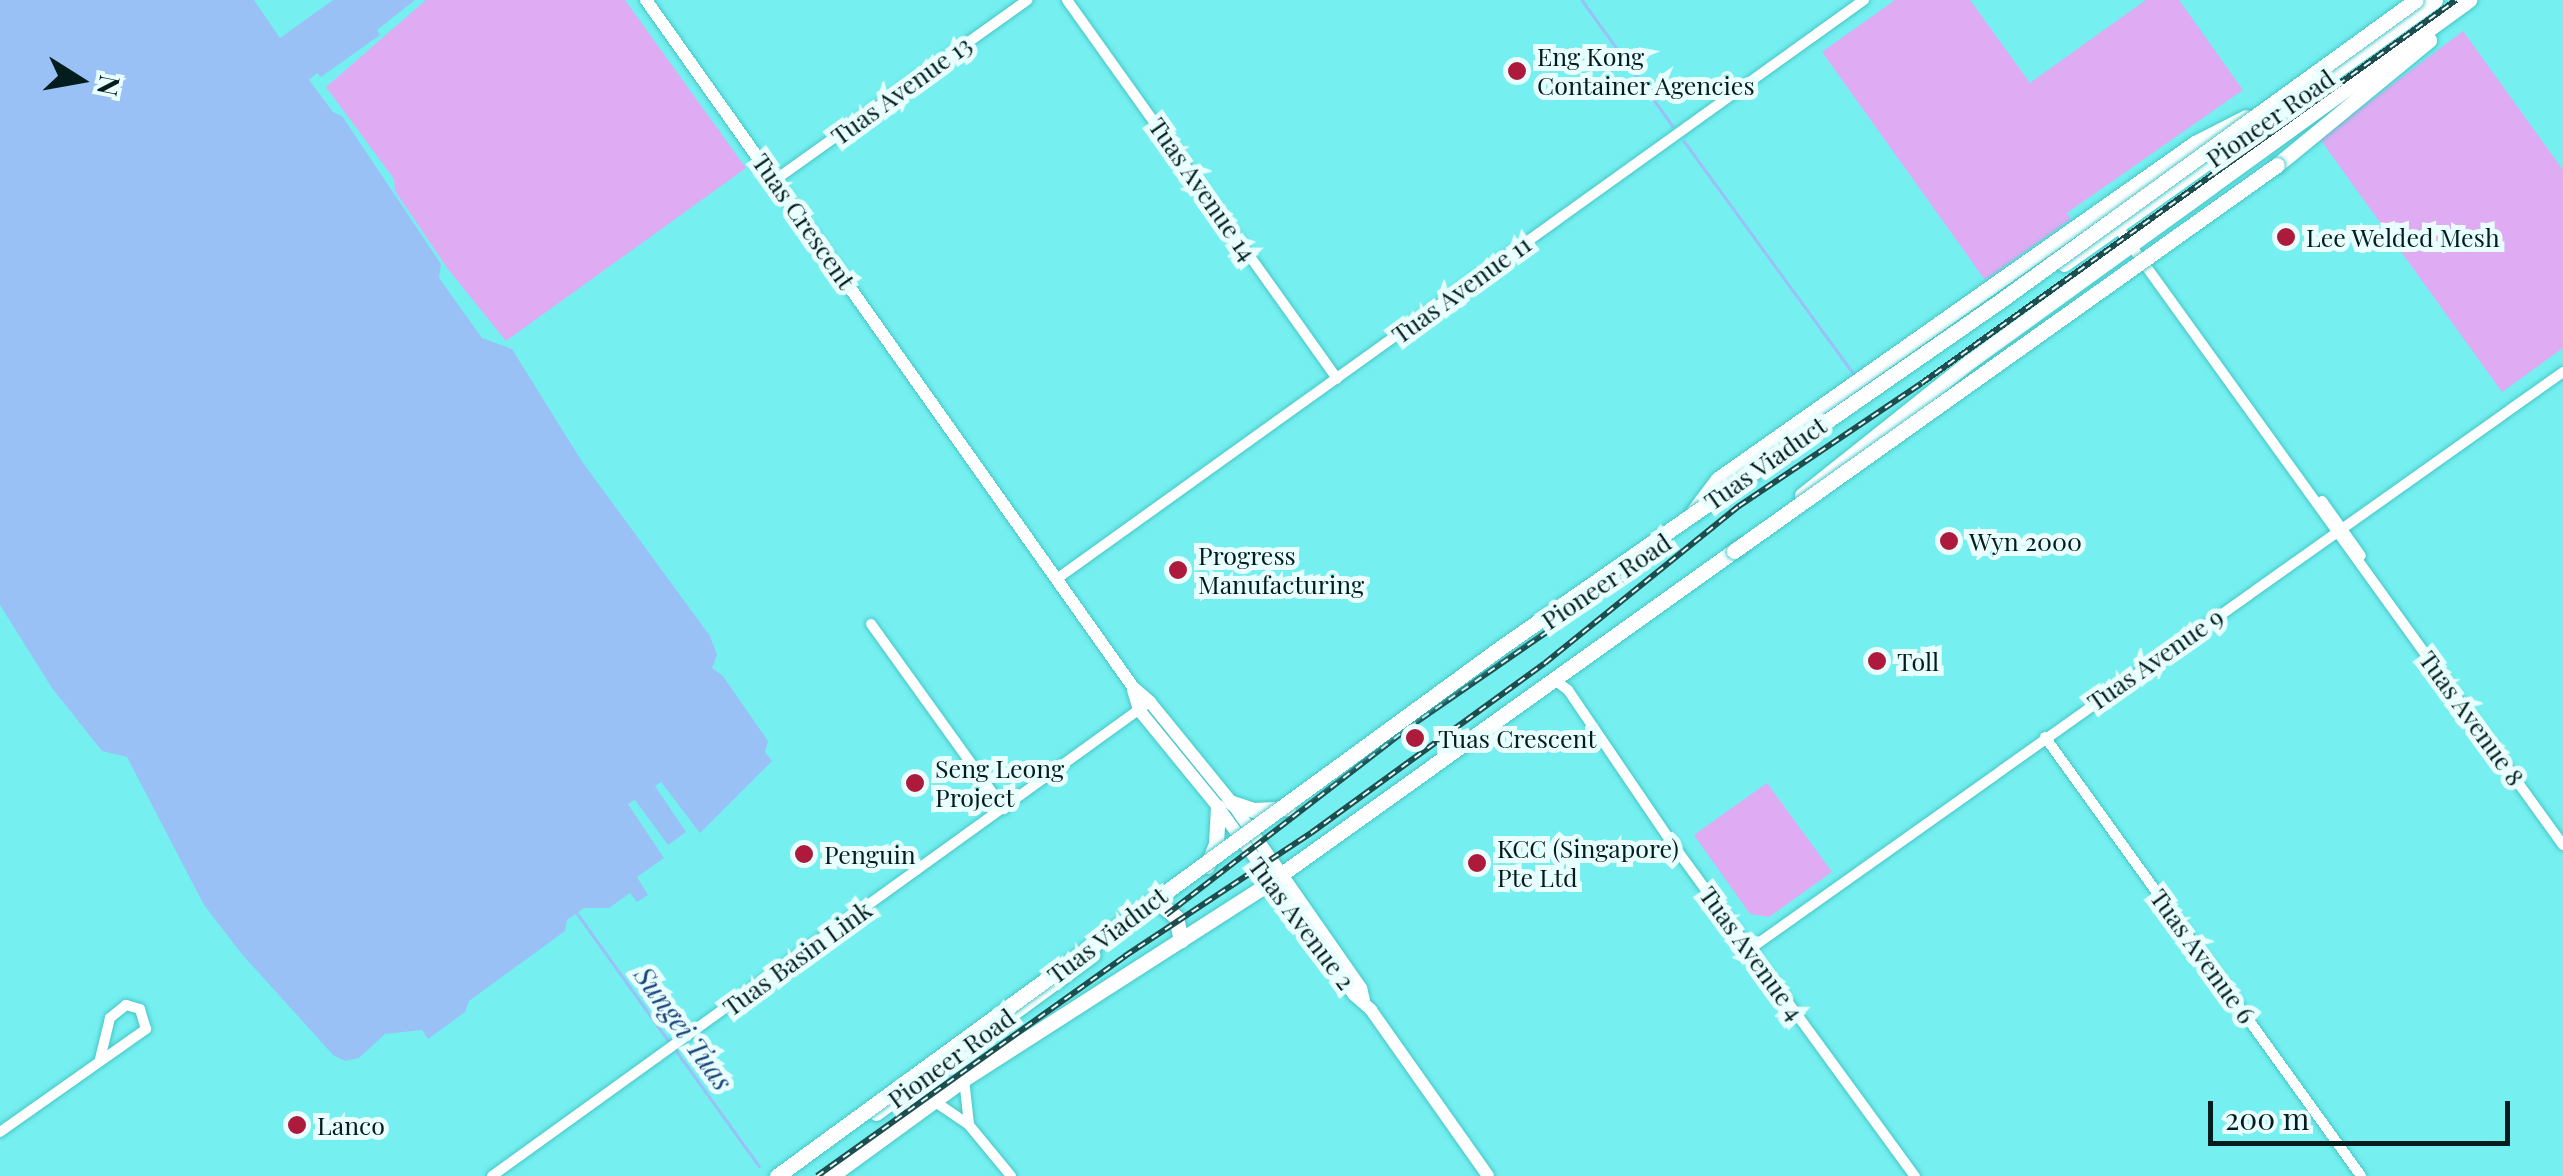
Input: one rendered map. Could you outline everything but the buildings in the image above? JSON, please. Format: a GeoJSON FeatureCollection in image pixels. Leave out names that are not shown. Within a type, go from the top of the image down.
{"type":"FeatureCollection","features":[{"type":"Feature","properties":{"kind":"main road","name":"Tuas Viaduct"},"geometry":{"type":"LineString","coordinates":[[777,1176],[1236,839],[1690,515],[2000,301],[2109,217],[2416,0]]}},
{"type":"Feature","properties":{"kind":"main road","name":"Pioneer Road"},"geometry":{"type":"LineString","coordinates":[[787,1176],[1486,664],[2435,0]]}},
{"type":"Feature","properties":{"kind":"main road","name":"Pioneer Road"},"geometry":{"type":"LineString","coordinates":[[831,1176],[964,1078],[1276,877],[1556,681],[1734,551],[1972,360],[2469,0]]}},
{"type":"Feature","properties":{"kind":"main road"},"geometry":{"type":"LineString","coordinates":[[1734,551],[2277,166],[2479,0]]}},
{"type":"Feature","properties":{"kind":"main road"},"geometry":{"type":"LineString","coordinates":[[1690,515],[1718,479],[2195,143],[2317,86]]}},
{"type":"Feature","properties":{"kind":"main road"},"geometry":{"type":"LineString","coordinates":[[1206,870],[1225,805],[1254,810],[1288,808]]}},
{"type":"Feature","properties":{"kind":"main road"},"geometry":{"type":"LineString","coordinates":[[1160,904],[1176,917],[1181,940]]}},
{"type":"Feature","properties":{"kind":"street","name":"Tuas Crescent"},"geometry":{"type":"LineString","coordinates":[[646,0],[1058,578],[1144,706],[1225,805],[1276,877]]}},
{"type":"Feature","properties":{"kind":"street","name":"Tuas Avenue 13"},"geometry":{"type":"LineString","coordinates":[[775,180],[1027,0]]}},
{"type":"Feature","properties":{"kind":"street","name":"Tuas Avenue 14"},"geometry":{"type":"LineString","coordinates":[[1068,0],[1338,378]]}},
{"type":"Feature","properties":{"kind":"street","name":"Tuas Avenue 11"},"geometry":{"type":"LineString","coordinates":[[1058,578],[1864,0]]}},
{"type":"Feature","properties":{"kind":"street","name":"Tuas Avenue 8"},"geometry":{"type":"LineString","coordinates":[[2117,226],[2563,845]]}},
{"type":"Feature","properties":{"kind":"street","name":"Tuas Avenue 9"},"geometry":{"type":"LineString","coordinates":[[1750,949],[2563,372]]}},
{"type":"Feature","properties":{"kind":"street"},"geometry":{"type":"LineString","coordinates":[[871,624],[1004,809]]}},
{"type":"Feature","properties":{"kind":"street","name":"Tuas Avenue 4"},"geometry":{"type":"LineString","coordinates":[[1556,681],[1568,690],[1674,846],[1916,1176]]}},
{"type":"Feature","properties":{"kind":"street","name":"Tuas Basin Link"},"geometry":{"type":"LineString","coordinates":[[492,1176],[1144,706]]}},
{"type":"Feature","properties":{"kind":"street","name":"Tuas Avenue 6"},"geometry":{"type":"LineString","coordinates":[[2045,737],[2362,1176]]}},
{"type":"Feature","properties":{"kind":"street","name":"Tuas Avenue 2"},"geometry":{"type":"LineString","coordinates":[[1276,877],[1361,988],[1364,1000],[1488,1176]]}},
{"type":"Feature","properties":{"kind":"street"},"geometry":{"type":"LineString","coordinates":[[0,1132],[146,1029],[140,1008],[126,1006],[110,1018],[100,1059]]}},
{"type":"Feature","properties":{"kind":"street"},"geometry":{"type":"LineString","coordinates":[[964,1078],[969,1125]]}},
{"type":"Feature","properties":{"kind":"street"},"geometry":{"type":"LineString","coordinates":[[934,1101],[969,1125],[1011,1176]]}},
{"type":"Feature","properties":{"kind":"shaded area"},"geometry":{"type":"Polygon","coordinates":[[[426,0],[625,0],[746,168],[506,341],[448,269],[395,191],[394,179],[326,87],[426,0]]]}},
{"type":"Feature","properties":{"kind":"shaded area"},"geometry":{"type":"Polygon","coordinates":[[[1895,0],[1970,0],[2030,83],[2146,0],[2179,0],[2243,90],[2067,213],[2071,219],[1985,280],[1822,52],[1895,0]]]}},
{"type":"Feature","properties":{"kind":"shaded area"},"geometry":{"type":"Polygon","coordinates":[[[2463,31],[2563,170],[2563,348],[2502,392],[2320,139],[2463,31]]]}},
{"type":"Feature","properties":{"kind":"shaded area"},"geometry":{"type":"Polygon","coordinates":[[[1767,783],[1832,872],[1769,917],[1750,914],[1694,835],[1767,783]]]}},
{"type":"Feature","properties":{"kind":"water"},"geometry":{"type":"Polygon","coordinates":[[[0,0],[254,0],[280,38],[333,0],[415,0],[377,30],[380,35],[321,77],[317,73],[309,80],[333,112],[342,116],[441,264],[439,278],[482,338],[512,349],[581,460],[710,636],[717,655],[712,668],[723,676],[768,741],[765,752],[772,761],[700,833],[661,782],[655,786],[686,832],[668,845],[635,800],[628,804],[664,858],[637,877],[648,895],[637,902],[630,893],[609,908],[584,908],[567,920],[565,931],[469,1001],[465,1012],[428,1039],[422,1030],[385,1034],[359,1058],[345,1061],[333,1055],[241,953],[204,905],[127,757],[102,751],[52,688],[0,605],[0,0]]]}},
{"type":"Feature","properties":{"kind":"waterway"},"geometry":{"type":"LineString","coordinates":[[1582,0],[1673,126]]}},
{"type":"Feature","properties":{"kind":"waterway"},"geometry":{"type":"LineString","coordinates":[[1684,141],[1854,374]]}},
{"type":"Feature","properties":{"kind":"waterway","name":"Sungei Tuas"},"geometry":{"type":"LineString","coordinates":[[577,913],[670,1043]]}},
{"type":"Feature","properties":{"kind":"waterway","name":"Sungei Tuas"},"geometry":{"type":"LineString","coordinates":[[675,1049],[759,1166]]}},
{"type":"Feature","properties":{"kind":"railway"},"geometry":{"type":"LineString","coordinates":[[817,1176],[1125,956],[1311,833],[1545,663],[1739,506],[1922,383],[2456,0]]}},
{"type":"Feature","properties":{"kind":"railway"},"geometry":{"type":"LineString","coordinates":[[1166,915],[1409,727],[1654,558]]}},
{"type":"Feature","properties":{"kind":"place","name":"Eng Kong Container Agencies"},"geometry":{"type":"Point","coordinates":[1517,71]}},
{"type":"Feature","properties":{"kind":"place","name":"Lee Welded Mesh"},"geometry":{"type":"Point","coordinates":[2286,237]}},
{"type":"Feature","properties":{"kind":"place","name":"Wyn 2000"},"geometry":{"type":"Point","coordinates":[1949,541]}},
{"type":"Feature","properties":{"kind":"place","name":"Progress Manufacturing"},"geometry":{"type":"Point","coordinates":[1178,570]}},
{"type":"Feature","properties":{"kind":"place","name":"Toll"},"geometry":{"type":"Point","coordinates":[1877,661]}},
{"type":"Feature","properties":{"kind":"place","name":"Tuas Crescent"},"geometry":{"type":"Point","coordinates":[1415,738]}},
{"type":"Feature","properties":{"kind":"place","name":"Seng Leong Project"},"geometry":{"type":"Point","coordinates":[915,783]}},
{"type":"Feature","properties":{"kind":"place","name":"Penguin"},"geometry":{"type":"Point","coordinates":[804,854]}},
{"type":"Feature","properties":{"kind":"place","name":"KCC (Singapore) Pte Ltd"},"geometry":{"type":"Point","coordinates":[1477,863]}},
{"type":"Feature","properties":{"kind":"place","name":"Lanco"},"geometry":{"type":"Point","coordinates":[297,1125]}}]}
